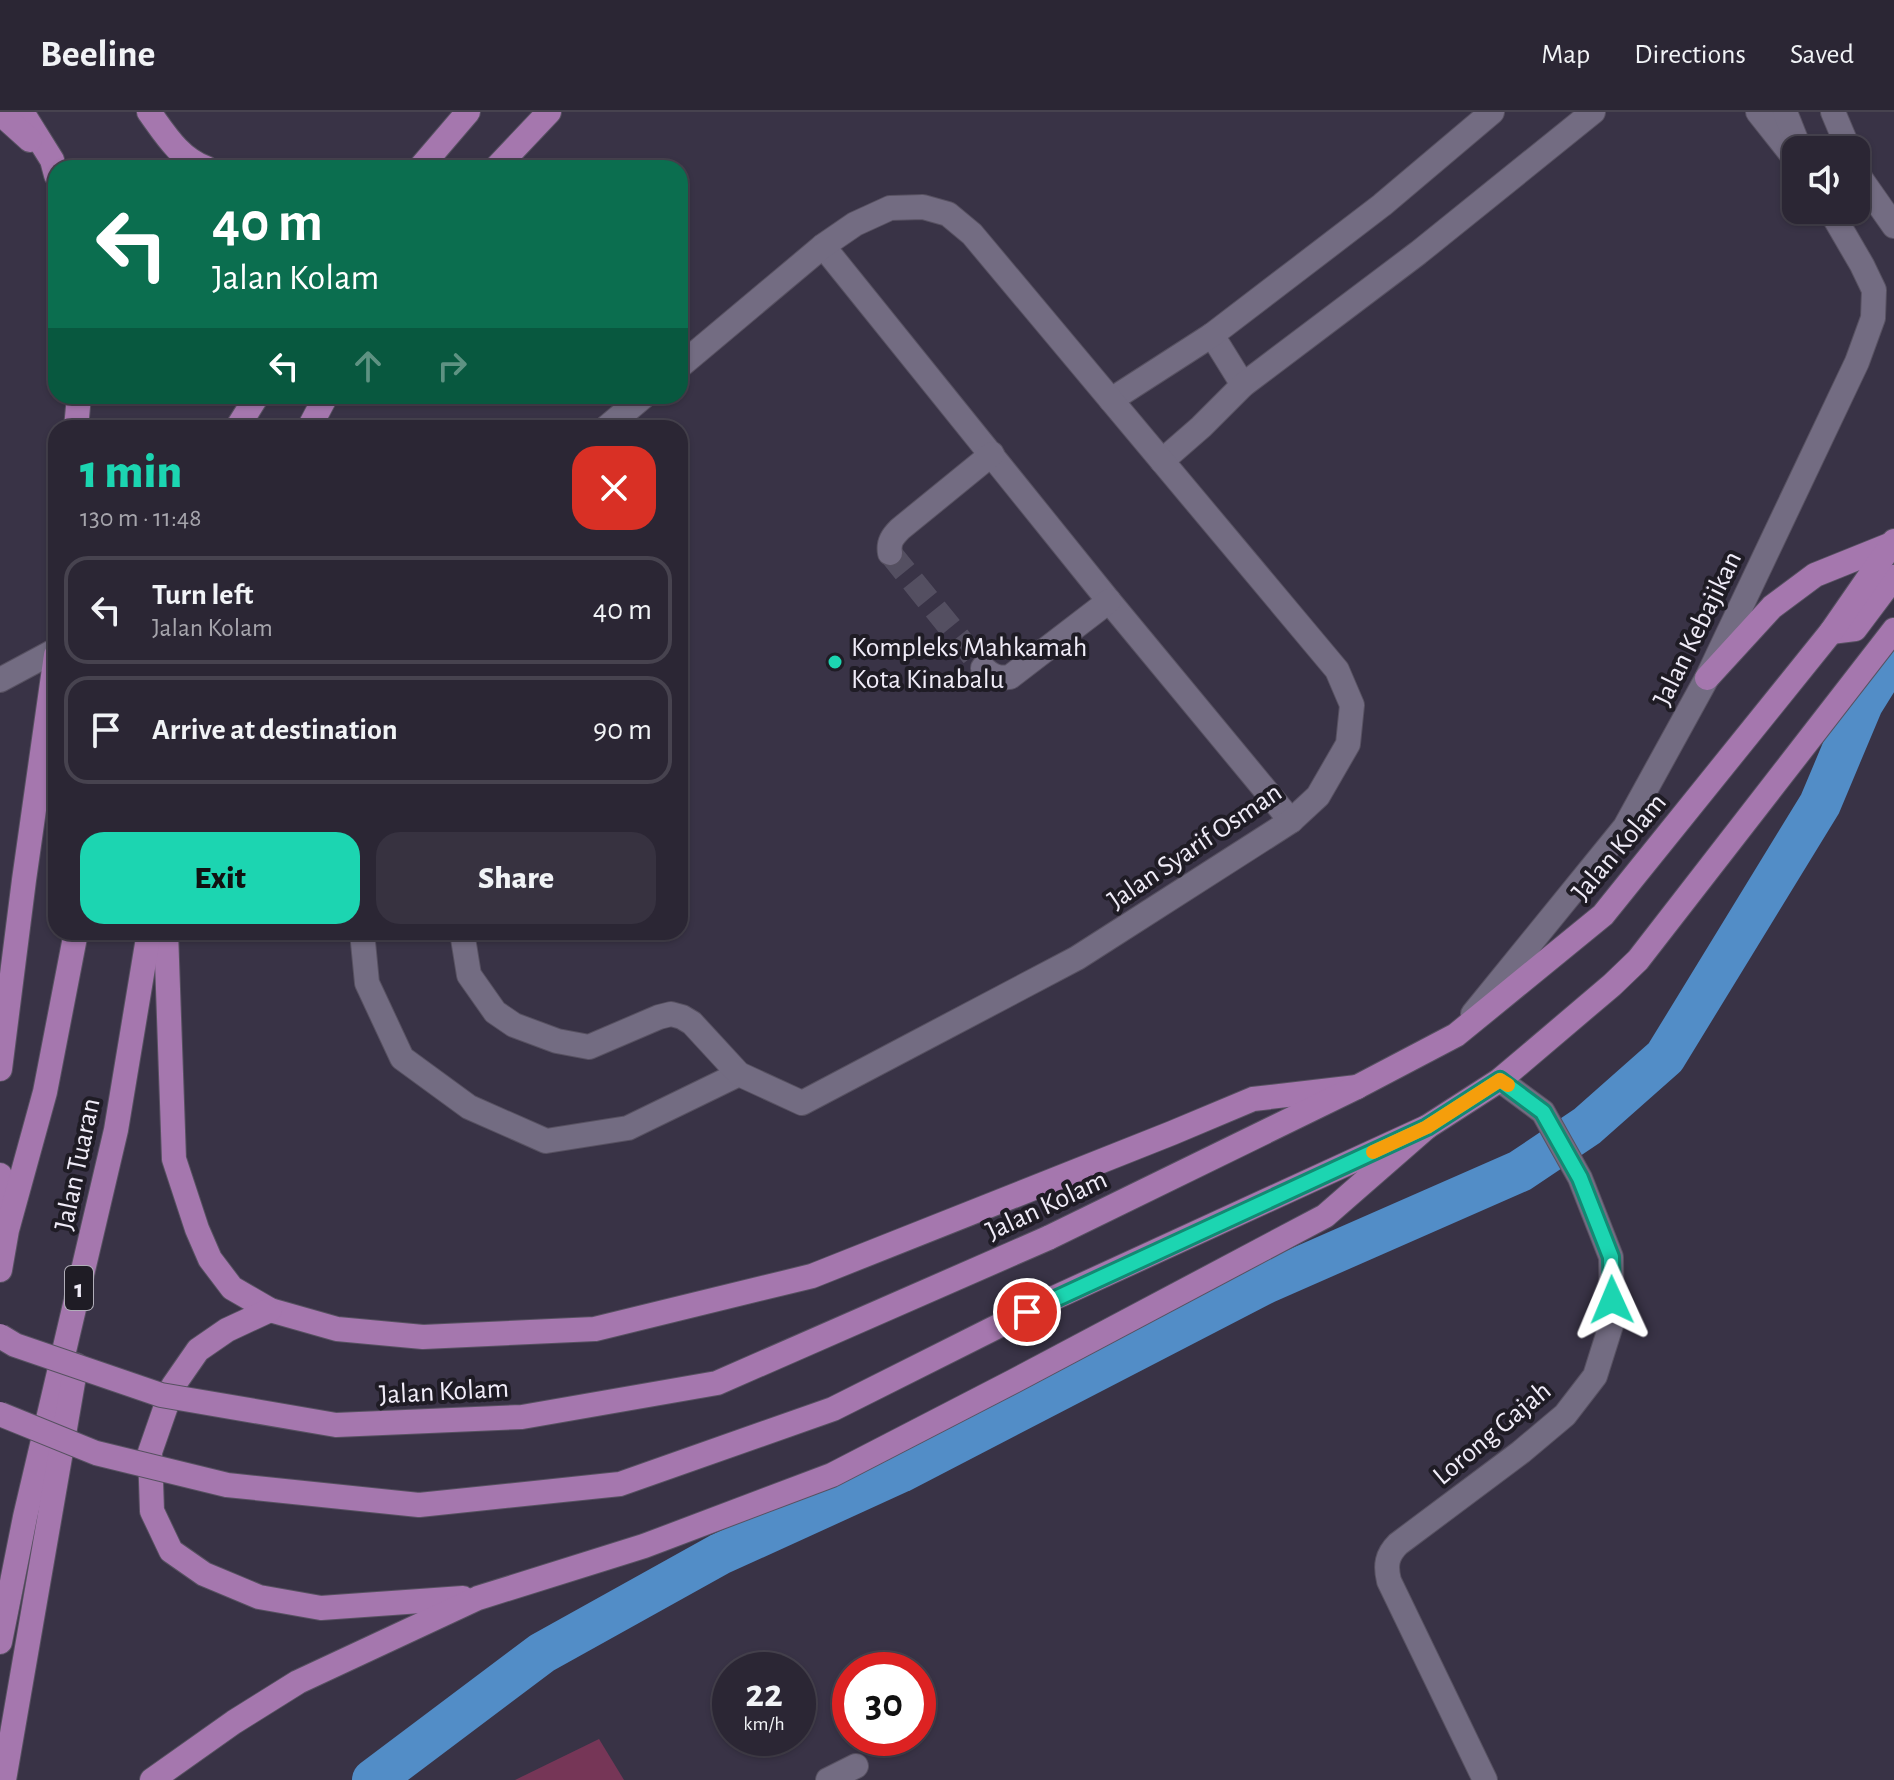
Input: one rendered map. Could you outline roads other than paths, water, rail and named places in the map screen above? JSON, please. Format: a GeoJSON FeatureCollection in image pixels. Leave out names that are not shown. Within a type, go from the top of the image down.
{"type":"FeatureCollection","features":[{"type":"Feature","properties":{"kind":"main road"},"geometry":{"type":"LineString","coordinates":[[22,112],[49,160]]}},
{"type":"Feature","properties":{"kind":"main road"},"geometry":{"type":"LineString","coordinates":[[149,112],[176,149],[191,160]]}},
{"type":"Feature","properties":{"kind":"main road"},"geometry":{"type":"LineString","coordinates":[[427,160],[468,112]]}},
{"type":"Feature","properties":{"kind":"main road"},"geometry":{"type":"LineString","coordinates":[[504,160],[549,112]]}},
{"type":"Feature","properties":{"kind":"main road"},"geometry":{"type":"LineString","coordinates":[[0,113],[48,162]]}},
{"type":"Feature","properties":{"kind":"main road"},"geometry":{"type":"LineString","coordinates":[[1707,678],[1772,607],[1815,575],[1893,542]]}},
{"type":"Feature","properties":{"kind":"main road","name":"Jalan Kolam"},"geometry":{"type":"LineString","coordinates":[[0,1336],[15,1345],[161,1395],[336,1425],[522,1417],[717,1383],[1048,1238],[1357,1087],[1456,1035],[1603,915],[1831,632],[1893,542]]}},
{"type":"Feature","properties":{"kind":"main road"},"geometry":{"type":"LineString","coordinates":[[1831,632],[1855,629],[1894,577]]}},
{"type":"Feature","properties":{"kind":"main road"},"geometry":{"type":"LineString","coordinates":[[0,1414],[96,1453],[227,1485],[419,1505],[620,1484],[833,1409],[1054,1298],[1427,1127],[1500,1080],[1638,960],[1894,630]]}},
{"type":"Feature","properties":{"kind":"main road"},"geometry":{"type":"LineString","coordinates":[[0,1069],[48,710]]}},
{"type":"Feature","properties":{"kind":"main road","name":"Jalan Tuaran"},"geometry":{"type":"LineString","coordinates":[[0,1270],[7,1230],[45,1092],[74,940]]}},
{"type":"Feature","properties":{"kind":"main road","name":"Jalan Tuaran"},"geometry":{"type":"LineString","coordinates":[[0,1642],[25,1517],[116,1130],[148,940]]}},
{"type":"Feature","properties":{"kind":"main road"},"geometry":{"type":"LineString","coordinates":[[166,940],[174,1159],[210,1259],[232,1288],[270,1310],[337,1329],[423,1337],[595,1329],[812,1276],[1253,1099],[1357,1087]]}},
{"type":"Feature","properties":{"kind":"main road"},"geometry":{"type":"LineString","coordinates":[[152,1780],[234,1722],[298,1682],[478,1598],[644,1546],[832,1475],[1325,1216],[1427,1127]]}},
{"type":"Feature","properties":{"kind":"main road"},"geometry":{"type":"LineString","coordinates":[[4,1780],[116,1130]]}},
{"type":"Feature","properties":{"kind":"main road"},"geometry":{"type":"LineString","coordinates":[[0,1175],[7,1230]]}},
{"type":"Feature","properties":{"kind":"main road"},"geometry":{"type":"LineString","coordinates":[[270,1310],[227,1330],[198,1350],[173,1386],[150,1452],[152,1511],[171,1551],[204,1574],[259,1597],[321,1608],[478,1598]]}},
{"type":"Feature","properties":{"kind":"street"},"geometry":{"type":"LineString","coordinates":[[1111,400],[1212,335],[1382,205],[1492,112]]}},
{"type":"Feature","properties":{"kind":"street"},"geometry":{"type":"LineString","coordinates":[[1162,461],[1243,385],[1406,262],[1593,112]]}},
{"type":"Feature","properties":{"kind":"street"},"geometry":{"type":"LineString","coordinates":[[1758,112],[1782,142]]}},
{"type":"Feature","properties":{"kind":"street"},"geometry":{"type":"LineString","coordinates":[[1785,112],[1794,136]]}},
{"type":"Feature","properties":{"kind":"street"},"geometry":{"type":"LineString","coordinates":[[1833,112],[1843,136]]}},
{"type":"Feature","properties":{"kind":"street"},"geometry":{"type":"LineString","coordinates":[[1870,192],[1894,226]]}},
{"type":"Feature","properties":{"kind":"street","name":"Jalan Syarif Osman"},"geometry":{"type":"LineString","coordinates":[[688,359],[823,246],[855,224],[890,208],[923,207],[948,214],[972,234],[1337,670],[1352,705],[1348,744],[1318,796],[1291,821],[1077,958],[802,1103],[739,1074]]}},
{"type":"Feature","properties":{"kind":"street","name":"Jalan Kebajikan"},"geometry":{"type":"LineString","coordinates":[[1456,1035],[1625,827],[1707,678],[1857,362],[1873,318],[1874,290],[1838,224]]}},
{"type":"Feature","properties":{"kind":"street"},"geometry":{"type":"LineString","coordinates":[[823,246],[1291,821]]}},
{"type":"Feature","properties":{"kind":"street"},"geometry":{"type":"LineString","coordinates":[[1212,335],[1243,385]]}},
{"type":"Feature","properties":{"kind":"street"},"geometry":{"type":"LineString","coordinates":[[616,420],[634,404]]}},
{"type":"Feature","properties":{"kind":"street"},"geometry":{"type":"LineString","coordinates":[[890,553],[888,547],[892,537],[900,529],[992,454]]}},
{"type":"Feature","properties":{"kind":"street"},"geometry":{"type":"LineString","coordinates":[[983,668],[991,676],[1001,679],[1010,677],[1109,601]]}},
{"type":"Feature","properties":{"kind":"street"},"geometry":{"type":"LineString","coordinates":[[0,680],[48,657]]}},
{"type":"Feature","properties":{"kind":"street"},"geometry":{"type":"LineString","coordinates":[[363,940],[367,983],[402,1058],[469,1107],[546,1141],[628,1128],[739,1074],[692,1023],[671,1014],[589,1047],[557,1041],[514,1025],[495,1012],[469,975],[463,940]]}},
{"type":"Feature","properties":{"kind":"street","name":"Lorong Gajah"},"geometry":{"type":"LineString","coordinates":[[1485,1780],[1389,1581],[1387,1560],[1398,1544],[1565,1415],[1595,1376],[1612,1322],[1611,1257],[1580,1178],[1543,1112],[1500,1080]]}},
{"type":"Feature","properties":{"kind":"street"},"geometry":{"type":"LineString","coordinates":[[828,1780],[856,1766]]}},
{"type":"Feature","properties":{"kind":"waterway"},"geometry":{"type":"LineString","coordinates":[[373,1780],[542,1653],[720,1554],[900,1472],[1265,1283],[1520,1171],[1587,1126],[1665,1057],[1820,804],[1862,704],[1893,654]]}},
{"type":"Feature","properties":{"kind":"tunnel"},"geometry":{"type":"LineString","coordinates":[[890,553],[983,668]]}},
{"type":"Feature","properties":{"kind":"place","name":"Kompleks Mahkamah Kota Kinabalu"},"geometry":{"type":"Point","coordinates":[835,662]}}]}
